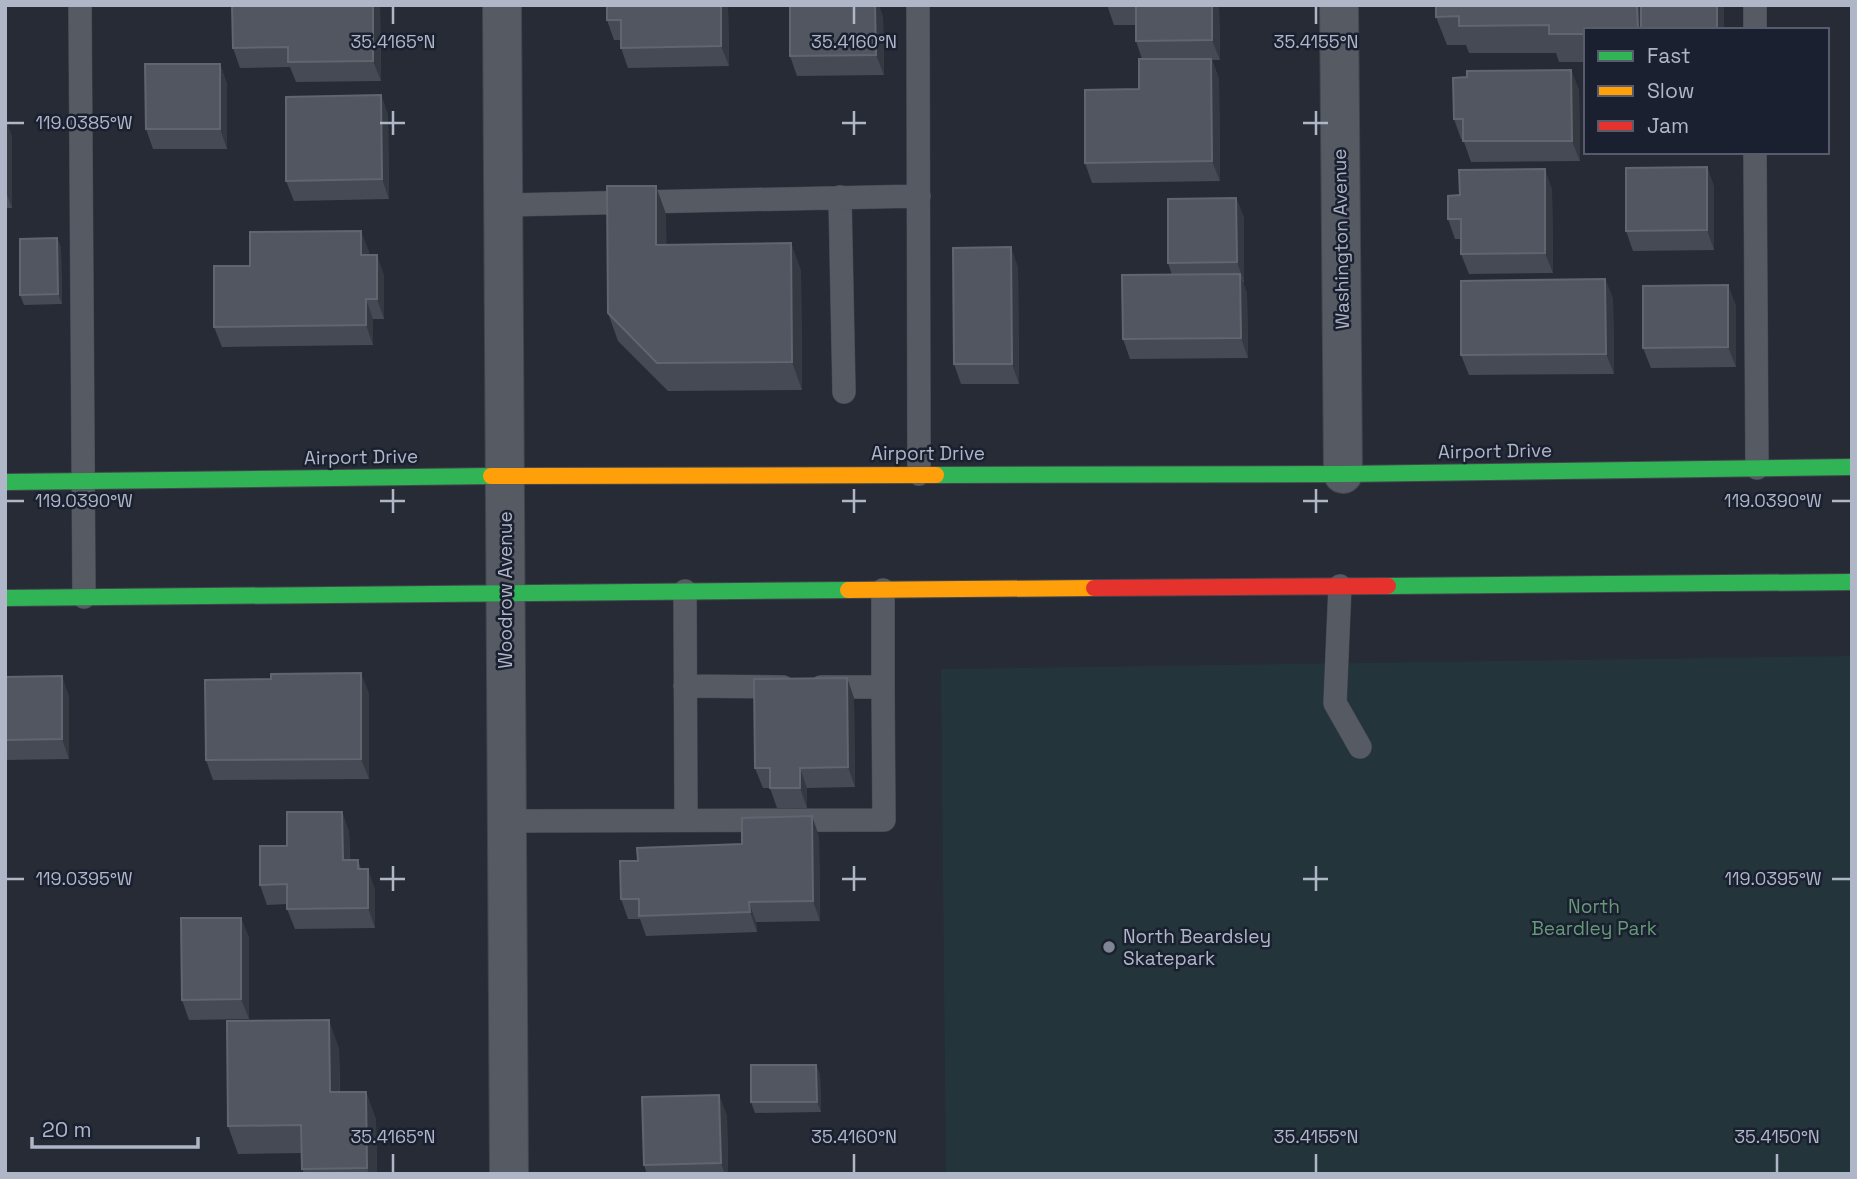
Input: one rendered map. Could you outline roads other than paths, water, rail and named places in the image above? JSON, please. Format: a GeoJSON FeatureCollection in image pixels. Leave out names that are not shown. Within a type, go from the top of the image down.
{"type":"FeatureCollection","features":[{"type":"Feature","properties":{"kind":"main road","name":"Airport Drive"},"geometry":{"type":"LineString","coordinates":[[5,482],[919,474],[1343,474],[1852,467]]}},
{"type":"Feature","properties":{"kind":"main road"},"geometry":{"type":"LineString","coordinates":[[5,598],[1852,582]]}},
{"type":"Feature","properties":{"kind":"street","name":"Woodrow Avenue"},"geometry":{"type":"LineString","coordinates":[[502,5],[509,1174]]}},
{"type":"Feature","properties":{"kind":"street","name":"Washington Avenue"},"geometry":{"type":"LineString","coordinates":[[1339,5],[1343,474]]}},
{"type":"Feature","properties":{"kind":"lane"},"geometry":{"type":"LineString","coordinates":[[80,5],[84,597]]}},
{"type":"Feature","properties":{"kind":"lane"},"geometry":{"type":"LineString","coordinates":[[918,5],[919,474]]}},
{"type":"Feature","properties":{"kind":"lane"},"geometry":{"type":"LineString","coordinates":[[1755,5],[1755,28]]}},
{"type":"Feature","properties":{"kind":"lane"},"geometry":{"type":"LineString","coordinates":[[1755,154],[1757,468]]}},
{"type":"Feature","properties":{"kind":"lane"},"geometry":{"type":"LineString","coordinates":[[503,205],[919,195]]}},
{"type":"Feature","properties":{"kind":"lane"},"geometry":{"type":"LineString","coordinates":[[840,197],[844,392]]}},
{"type":"Feature","properties":{"kind":"lane"},"geometry":{"type":"LineString","coordinates":[[1340,586],[1335,703],[1360,747]]}},
{"type":"Feature","properties":{"kind":"lane"},"geometry":{"type":"LineString","coordinates":[[507,821],[884,820],[883,590]]}},
{"type":"Feature","properties":{"kind":"lane"},"geometry":{"type":"LineString","coordinates":[[685,591],[686,820]]}},
{"type":"Feature","properties":{"kind":"lane"},"geometry":{"type":"LineString","coordinates":[[685,686],[883,687]]}},
{"type":"Feature","properties":{"kind":"place","name":"North Beardsley Skatepark"},"geometry":{"type":"Point","coordinates":[1109,947]}},
{"type":"Feature","properties":{"kind":"park label","name":"North Beardley Park"},"geometry":{"type":"Point","coordinates":[1594,917]}}]}
